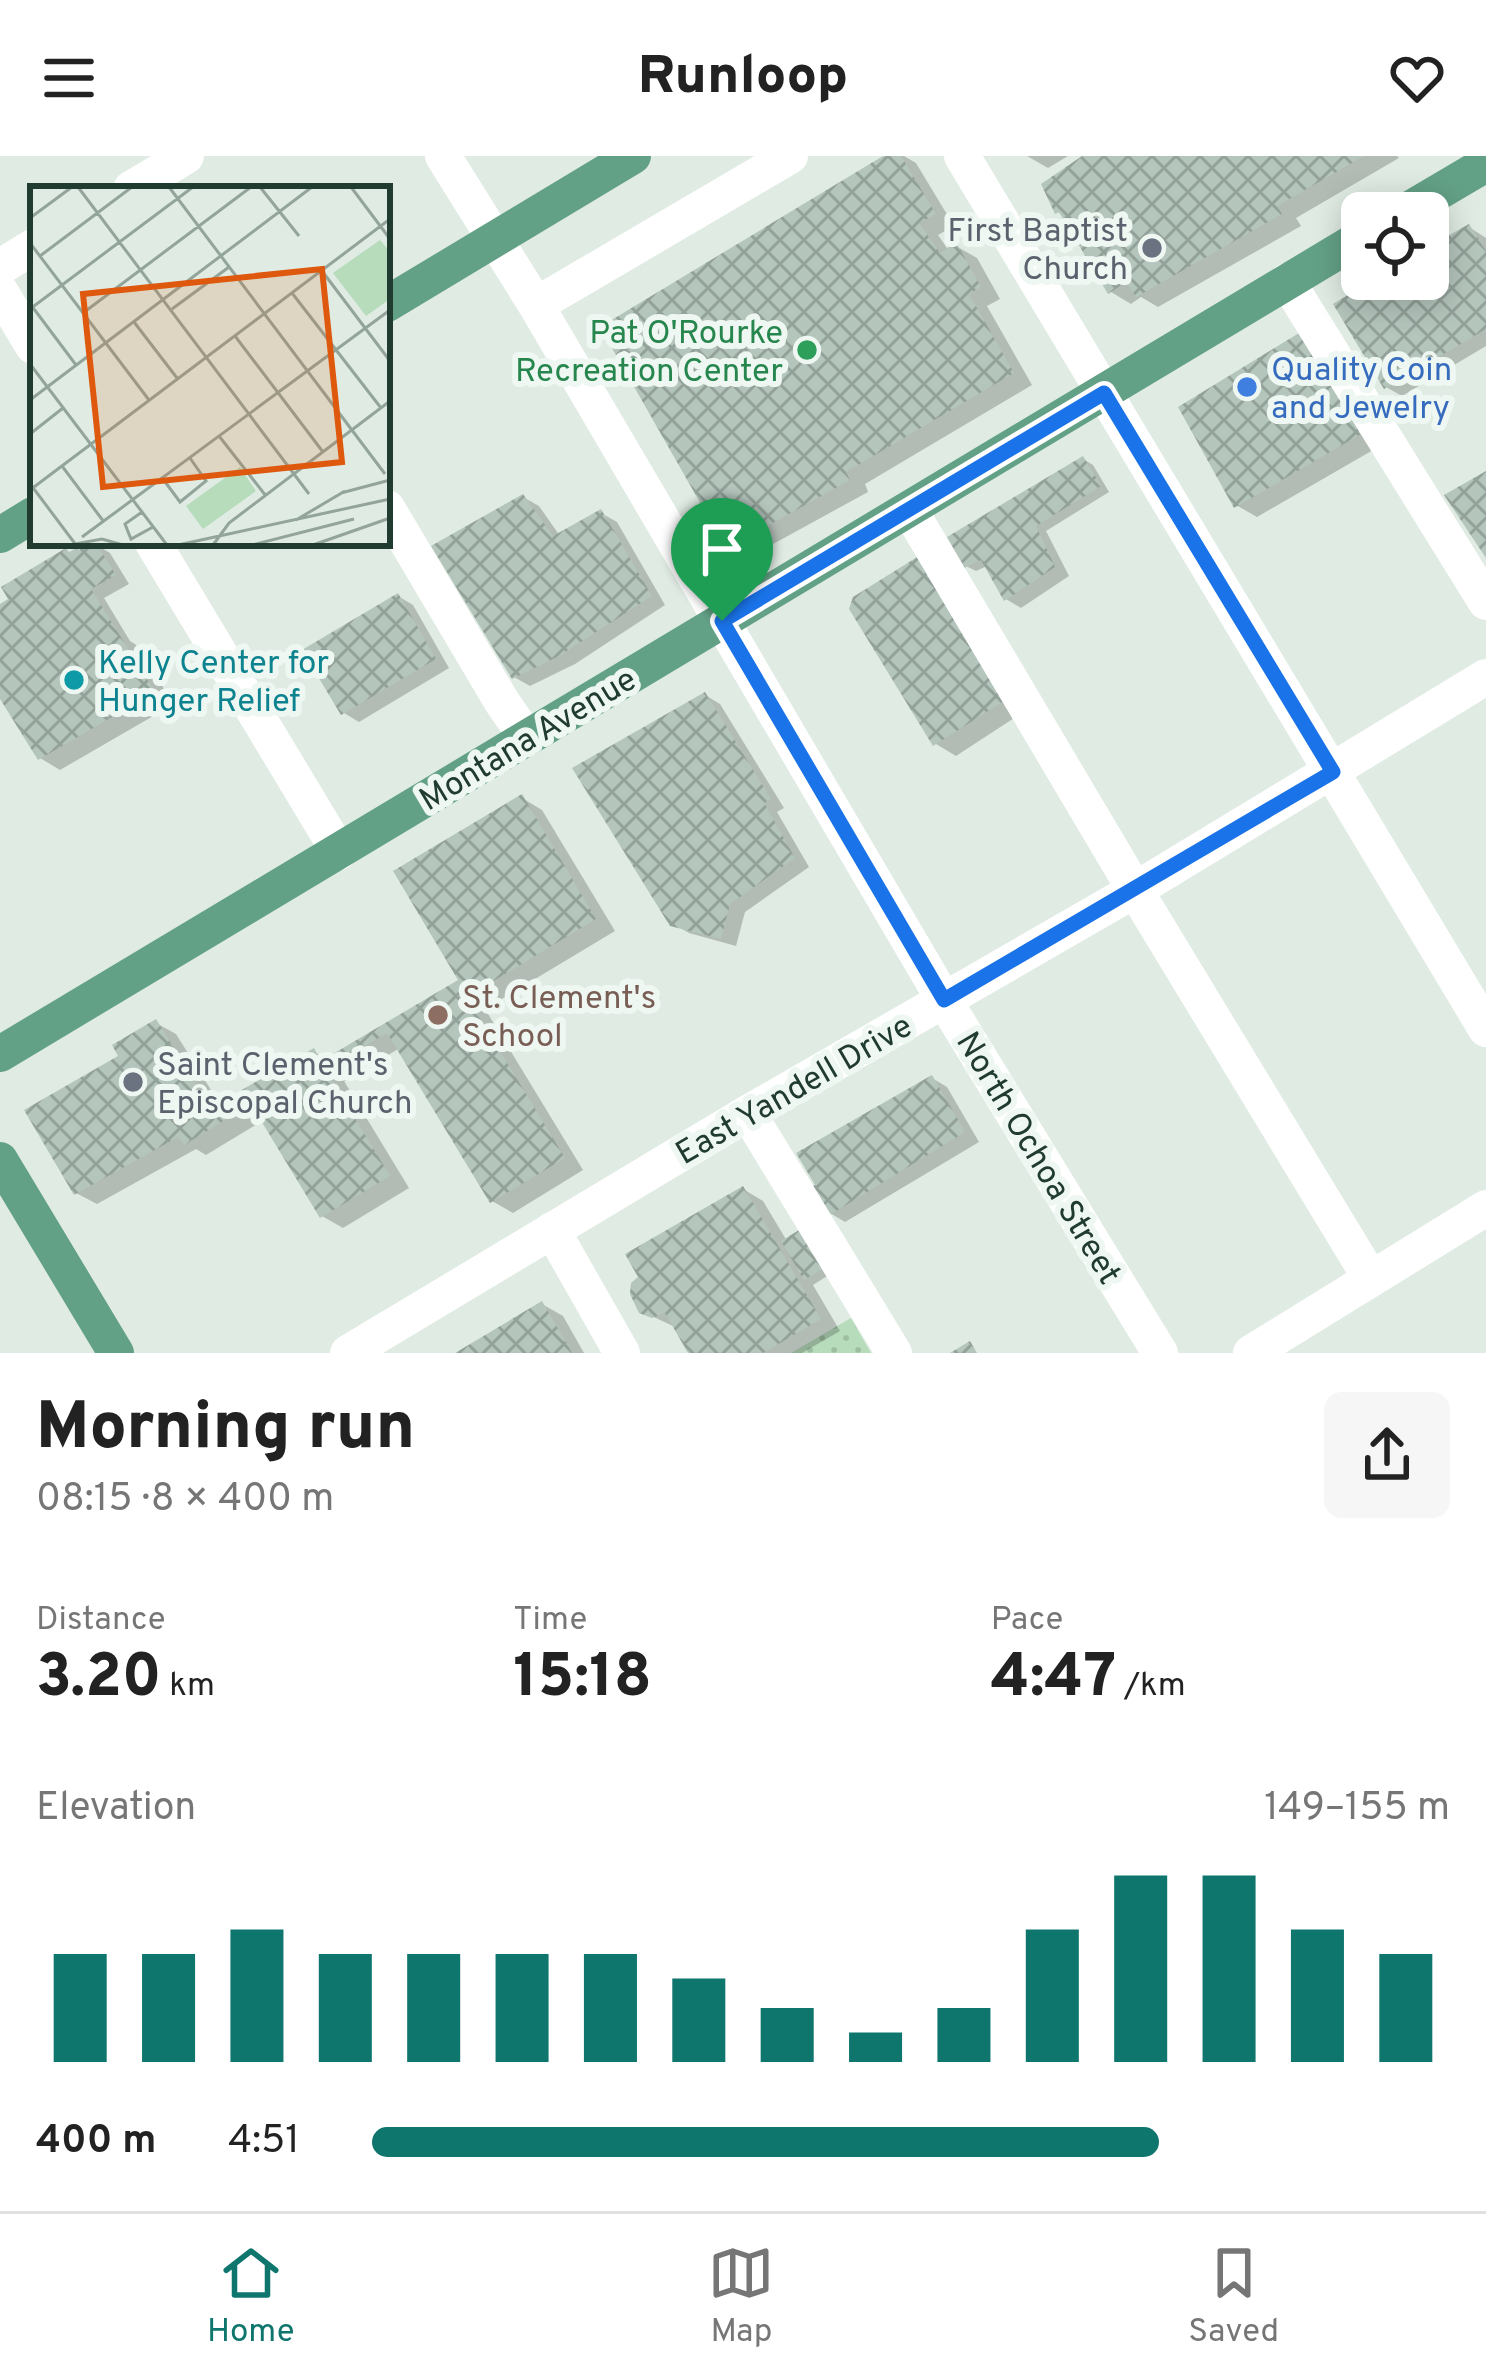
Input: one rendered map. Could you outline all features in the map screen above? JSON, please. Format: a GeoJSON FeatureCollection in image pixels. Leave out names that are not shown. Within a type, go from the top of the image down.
{"type":"FeatureCollection","features":[{"type":"Feature","properties":{"kind":"main road"},"geometry":{"type":"LineString","coordinates":[[390,302],[633,156]]}},
{"type":"Feature","properties":{"kind":"main road"},"geometry":{"type":"LineString","coordinates":[[1439,192],[1486,164]]}},
{"type":"Feature","properties":{"kind":"main road","name":"Montana Avenue"},"geometry":{"type":"LineString","coordinates":[[0,1054],[1341,249]]}},
{"type":"Feature","properties":{"kind":"main road"},"geometry":{"type":"LineString","coordinates":[[0,535],[30,517]]}},
{"type":"Feature","properties":{"kind":"main road"},"geometry":{"type":"LineString","coordinates":[[0,1160],[116,1353]]}},
{"type":"Feature","properties":{"kind":"street"},"geometry":{"type":"LineString","coordinates":[[136,186],[186,156]]}},
{"type":"Feature","properties":{"kind":"street","name":"North Ochoa Street"},"geometry":{"type":"LineString","coordinates":[[443,156],[536,305],[944,1000],[1160,1353]]}},
{"type":"Feature","properties":{"kind":"street"},"geometry":{"type":"LineString","coordinates":[[536,305],[790,156]]}},
{"type":"Feature","properties":{"kind":"street"},"geometry":{"type":"LineString","coordinates":[[962,156],[1486,1029]]}},
{"type":"Feature","properties":{"kind":"street"},"geometry":{"type":"LineString","coordinates":[[0,267],[30,249]]}},
{"type":"Feature","properties":{"kind":"street"},"geometry":{"type":"LineString","coordinates":[[1287,281],[1486,602]]}},
{"type":"Feature","properties":{"kind":"street"},"geometry":{"type":"LineString","coordinates":[[0,291],[30,341]]}},
{"type":"Feature","properties":{"kind":"street"},"geometry":{"type":"LineString","coordinates":[[909,509],[1371,1279]]}},
{"type":"Feature","properties":{"kind":"street"},"geometry":{"type":"LineString","coordinates":[[390,513],[527,738]]}},
{"type":"Feature","properties":{"kind":"street"},"geometry":{"type":"LineString","coordinates":[[154,546],[339,852]]}},
{"type":"Feature","properties":{"kind":"street","name":"East Yandell Drive"},"geometry":{"type":"LineString","coordinates":[[366,1348],[552,1230],[1135,890],[1486,677]]}},
{"type":"Feature","properties":{"kind":"street"},"geometry":{"type":"LineString","coordinates":[[748,1113],[895,1353]]}},
{"type":"Feature","properties":{"kind":"street"},"geometry":{"type":"LineString","coordinates":[[1251,1353],[1486,1208]]}},
{"type":"Feature","properties":{"kind":"street"},"geometry":{"type":"LineString","coordinates":[[552,1230],[622,1353]]}},
{"type":"Feature","properties":{"kind":"green space"},"geometry":{"type":"Polygon","coordinates":[[[851,1318],[871,1353],[791,1353],[851,1318]]]}},
{"type":"Feature","properties":{"kind":"building","name":"Pat O'Rourke Recreation Center"},"geometry":{"type":"Polygon","coordinates":[[[883,156],[901,156],[936,214],[919,223],[940,253],[956,242],[981,287],[969,294],[1014,373],[846,472],[850,480],[742,540],[724,505],[706,513],[600,327],[883,156]]]}},
{"type":"Feature","properties":{"kind":"building","name":"First Baptist Church"},"geometry":{"type":"Polygon","coordinates":[[[1082,156],[1364,156],[1277,206],[1282,214],[1136,297],[1126,282],[1108,294],[1059,212],[1055,214],[1041,184],[1082,156]]]}},
{"type":"Feature","properties":{"kind":"building"},"geometry":{"type":"Polygon","coordinates":[[[1469,224],[1486,251],[1486,329],[1384,389],[1333,304],[1341,299],[1449,300],[1449,235],[1469,224]]]}},
{"type":"Feature","properties":{"kind":"building"},"geometry":{"type":"Polygon","coordinates":[[[1304,330],[1368,430],[1234,508],[1178,407],[1304,330]]]}},
{"type":"Feature","properties":{"kind":"building"},"geometry":{"type":"Polygon","coordinates":[[[1083,456],[1101,486],[1036,526],[1055,567],[1004,601],[981,560],[964,568],[947,537],[1083,456]]]}},
{"type":"Feature","properties":{"kind":"building"},"geometry":{"type":"Polygon","coordinates":[[[1486,471],[1486,558],[1444,495],[1486,471]]]}},
{"type":"Feature","properties":{"kind":"building"},"geometry":{"type":"Polygon","coordinates":[[[523,494],[553,536],[601,509],[652,596],[559,656],[512,679],[431,546],[523,494]]]}},
{"type":"Feature","properties":{"kind":"building","name":"Kelly Center for Hunger Relief"},"geometry":{"type":"Polygon","coordinates":[[[98,546],[116,575],[91,589],[155,692],[38,760],[0,699],[0,604],[8,599],[1,587],[66,548],[98,546]]]}},
{"type":"Feature","properties":{"kind":"building"},"geometry":{"type":"Polygon","coordinates":[[[922,554],[1007,699],[933,746],[849,609],[853,597],[922,554]]]}},
{"type":"Feature","properties":{"kind":"building"},"geometry":{"type":"Polygon","coordinates":[[[398,593],[436,659],[341,715],[302,650],[398,593]]]}},
{"type":"Feature","properties":{"kind":"building"},"geometry":{"type":"Polygon","coordinates":[[[705,692],[771,799],[764,803],[795,858],[730,904],[721,939],[670,926],[572,768],[705,692]]]}},
{"type":"Feature","properties":{"kind":"building","name":"St. Clement's School"},"geometry":{"type":"Polygon","coordinates":[[[522,794],[596,919],[467,997],[565,1158],[490,1203],[387,1033],[325,1069],[390,1176],[320,1218],[251,1104],[184,1145],[178,1137],[74,1195],[24,1110],[118,1056],[112,1045],[156,1019],[211,1108],[314,1048],[321,1061],[458,980],[393,871],[522,794]]]}},
{"type":"Feature","properties":{"kind":"building"},"geometry":{"type":"Polygon","coordinates":[[[932,1075],[965,1132],[828,1216],[796,1153],[932,1075]]]}},
{"type":"Feature","properties":{"kind":"building"},"geometry":{"type":"Polygon","coordinates":[[[743,1186],[821,1319],[763,1353],[688,1353],[665,1313],[652,1318],[639,1313],[630,1294],[631,1283],[638,1277],[625,1254],[743,1186]]]}},
{"type":"Feature","properties":{"kind":"building"},"geometry":{"type":"Polygon","coordinates":[[[804,1227],[827,1266],[804,1280],[781,1241],[804,1227]]]}},
{"type":"Feature","properties":{"kind":"building"},"geometry":{"type":"Polygon","coordinates":[[[542,1301],[572,1353],[455,1353],[542,1301]]]}},
{"type":"Feature","properties":{"kind":"building"},"geometry":{"type":"Polygon","coordinates":[[[970,1341],[977,1353],[950,1353],[970,1341]]]}},
{"type":"Feature","properties":{"kind":"place","name":"First Baptist Church"},"geometry":{"type":"Point","coordinates":[1152,248]}},
{"type":"Feature","properties":{"kind":"place","name":"Pat O'Rourke Recreation Center"},"geometry":{"type":"Point","coordinates":[807,350]}},
{"type":"Feature","properties":{"kind":"place","name":"Quality Coin and Jewelry"},"geometry":{"type":"Point","coordinates":[1247,387]}},
{"type":"Feature","properties":{"kind":"place","name":"Kelly Center for Hunger Relief"},"geometry":{"type":"Point","coordinates":[74,680]}},
{"type":"Feature","properties":{"kind":"place","name":"St. Clement's School"},"geometry":{"type":"Point","coordinates":[438,1015]}},
{"type":"Feature","properties":{"kind":"place","name":"Saint Clement's Episcopal Church"},"geometry":{"type":"Point","coordinates":[133,1082]}},
{"type":"Feature","properties":{"kind":"route"},"geometry":{"type":"LineString","coordinates":[[1104,393],[1333,772],[944,1000],[722,621],[1104,393]]}}]}
